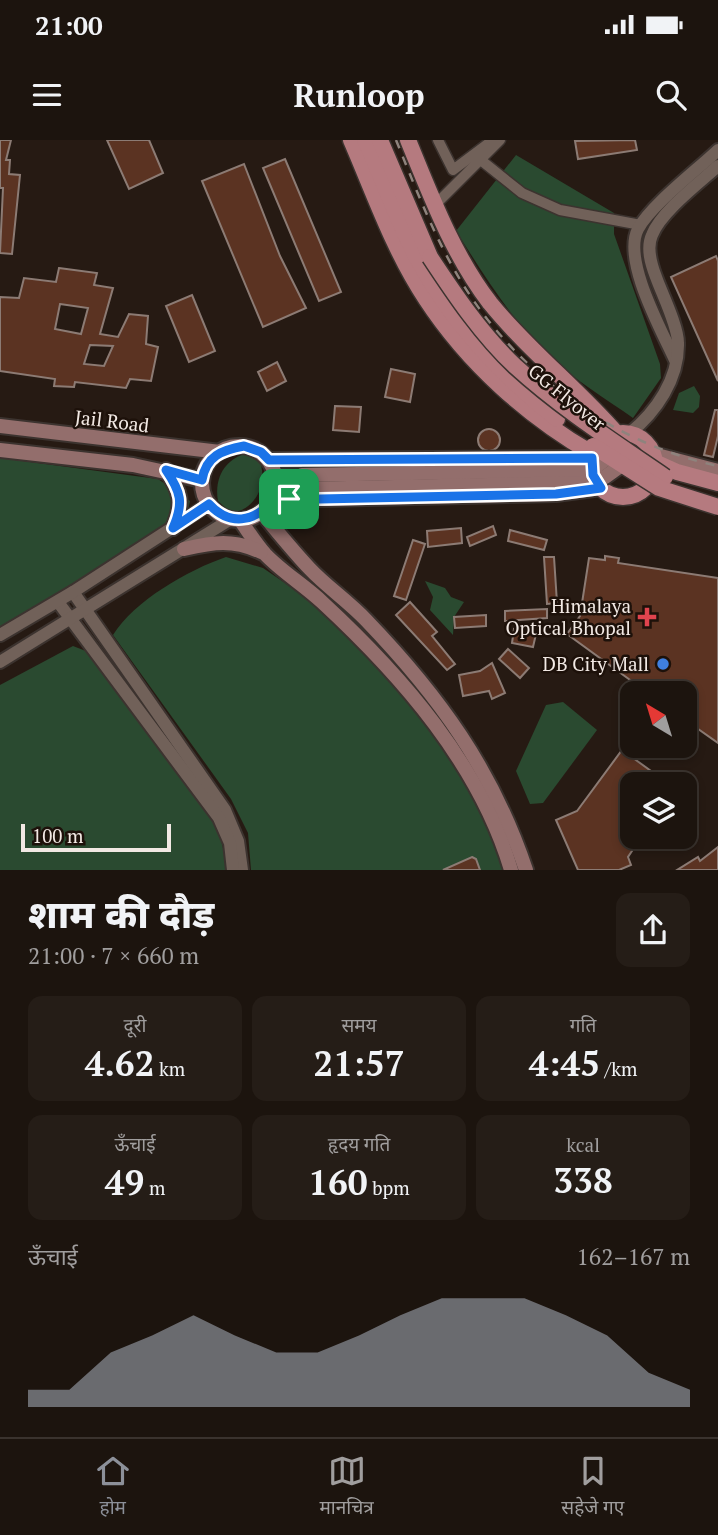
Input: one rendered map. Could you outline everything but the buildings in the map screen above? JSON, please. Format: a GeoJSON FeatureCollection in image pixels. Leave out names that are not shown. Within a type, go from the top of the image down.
{"type":"FeatureCollection","features":[{"type":"Feature","properties":{"kind":"main road"},"geometry":{"type":"LineString","coordinates":[[351,140],[406,264],[426,299],[454,336],[514,399],[592,456]]}},
{"type":"Feature","properties":{"kind":"main road"},"geometry":{"type":"LineString","coordinates":[[365,140],[392,205],[428,265]]}},
{"type":"Feature","properties":{"kind":"main road"},"geometry":{"type":"LineString","coordinates":[[380,140],[428,265]]}},
{"type":"Feature","properties":{"kind":"main road"},"geometry":{"type":"LineString","coordinates":[[408,140],[435,205],[471,275],[489,301],[534,351],[584,396],[622,449]]}},
{"type":"Feature","properties":{"kind":"main road","name":"GG Flyover"},"geometry":{"type":"LineString","coordinates":[[428,265],[465,329],[520,389],[665,477],[718,493]]}},
{"type":"Feature","properties":{"kind":"main road","name":"Jail Road"},"geometry":{"type":"LineString","coordinates":[[0,426],[220,452]]}},
{"type":"Feature","properties":{"kind":"main road"},"geometry":{"type":"LineString","coordinates":[[622,449],[608,436],[592,456],[593,475],[601,488],[613,496],[635,494],[648,487],[655,459]]}},
{"type":"Feature","properties":{"kind":"main road"},"geometry":{"type":"LineString","coordinates":[[302,482],[582,483],[605,477],[622,449],[645,442],[655,459],[718,483]]}},
{"type":"Feature","properties":{"kind":"main road"},"geometry":{"type":"LineString","coordinates":[[236,519],[261,512],[272,500],[276,480],[269,460],[261,452],[244,446],[220,452],[205,467],[202,480],[209,504],[216,512],[236,519],[265,554],[332,612],[402,685],[452,748],[490,811],[511,870]]}},
{"type":"Feature","properties":{"kind":"main road","name":"GG Flyover"},"geometry":{"type":"LineString","coordinates":[[622,449],[659,488],[718,507]]}},
{"type":"Feature","properties":{"kind":"main road"},"geometry":{"type":"LineString","coordinates":[[0,450],[166,470],[202,480]]}},
{"type":"Feature","properties":{"kind":"main road"},"geometry":{"type":"LineString","coordinates":[[269,460],[592,456]]}},
{"type":"Feature","properties":{"kind":"main road"},"geometry":{"type":"LineString","coordinates":[[655,459],[718,471]]}},
{"type":"Feature","properties":{"kind":"main road"},"geometry":{"type":"LineString","coordinates":[[294,460],[302,482]]}},
{"type":"Feature","properties":{"kind":"main road"},"geometry":{"type":"LineString","coordinates":[[166,470],[179,489],[181,503],[173,528]]}},
{"type":"Feature","properties":{"kind":"main road"},"geometry":{"type":"LineString","coordinates":[[289,499],[302,482]]}},
{"type":"Feature","properties":{"kind":"main road"},"geometry":{"type":"LineString","coordinates":[[272,500],[556,494],[601,488]]}},
{"type":"Feature","properties":{"kind":"main road"},"geometry":{"type":"LineString","coordinates":[[261,512],[311,570],[349,603],[397,653],[452,721],[501,802],[526,870]]}},
{"type":"Feature","properties":{"kind":"main road"},"geometry":{"type":"LineString","coordinates":[[184,550],[216,541],[241,543],[265,554]]}},
{"type":"Feature","properties":{"kind":"street"},"geometry":{"type":"LineString","coordinates":[[438,140],[453,170],[493,140]]}},
{"type":"Feature","properties":{"kind":"street"},"geometry":{"type":"LineString","coordinates":[[435,205],[500,140]]}},
{"type":"Feature","properties":{"kind":"street"},"geometry":{"type":"LineString","coordinates":[[675,361],[640,278],[634,246],[641,225],[718,150]]}},
{"type":"Feature","properties":{"kind":"street"},"geometry":{"type":"LineString","coordinates":[[482,160],[522,193],[560,210],[641,225]]}},
{"type":"Feature","properties":{"kind":"street"},"geometry":{"type":"LineString","coordinates":[[622,449],[660,400],[672,378],[679,342],[651,262],[650,242],[653,233],[687,194],[718,166]]}},
{"type":"Feature","properties":{"kind":"street"},"geometry":{"type":"LineString","coordinates":[[0,635],[74,592],[209,504]]}},
{"type":"Feature","properties":{"kind":"street"},"geometry":{"type":"LineString","coordinates":[[0,662],[236,519]]}},
{"type":"Feature","properties":{"kind":"street"},"geometry":{"type":"LineString","coordinates":[[74,592],[85,612],[225,810],[238,841],[242,870]]}},
{"type":"Feature","properties":{"kind":"street"},"geometry":{"type":"LineString","coordinates":[[58,602],[219,818],[230,843],[233,870]]}},
{"type":"Feature","properties":{"kind":"green space"},"geometry":{"type":"Polygon","coordinates":[[[516,155],[614,213],[614,234],[660,364],[661,378],[633,418],[570,374],[536,343],[499,297],[456,231],[516,155]]]}},
{"type":"Feature","properties":{"kind":"green space"},"geometry":{"type":"Polygon","coordinates":[[[694,386],[700,396],[699,407],[693,413],[673,410],[679,393],[694,386]]]}},
{"type":"Feature","properties":{"kind":"green space"},"geometry":{"type":"Polygon","coordinates":[[[245,454],[258,458],[261,485],[247,507],[230,512],[218,501],[219,478],[231,461],[245,454]]]}},
{"type":"Feature","properties":{"kind":"green space"},"geometry":{"type":"Polygon","coordinates":[[[0,458],[158,479],[190,501],[188,510],[0,633],[0,458]]]}},
{"type":"Feature","properties":{"kind":"green space"},"geometry":{"type":"Polygon","coordinates":[[[226,557],[263,568],[313,602],[389,679],[446,749],[486,816],[504,870],[251,870],[248,833],[231,799],[113,635],[134,610],[163,588],[226,557]]]}},
{"type":"Feature","properties":{"kind":"green space"},"geometry":{"type":"Polygon","coordinates":[[[425,581],[445,588],[451,597],[464,602],[454,617],[453,635],[430,610],[433,597],[425,581]]]}},
{"type":"Feature","properties":{"kind":"green space"},"geometry":{"type":"Polygon","coordinates":[[[73,646],[96,655],[194,790],[219,831],[228,870],[0,870],[0,685],[73,646]]]}},
{"type":"Feature","properties":{"kind":"green space"},"geometry":{"type":"Polygon","coordinates":[[[563,702],[597,730],[543,803],[530,804],[516,771],[546,705],[563,702]]]}},
{"type":"Feature","properties":{"kind":"railway"},"geometry":{"type":"LineString","coordinates":[[396,140],[446,255],[478,306],[504,339],[566,396],[601,420],[678,455],[718,466]]}},
{"type":"Feature","properties":{"kind":"place","name":"Himalaya Optical Bhopal"},"geometry":{"type":"Point","coordinates":[647,617]}},
{"type":"Feature","properties":{"kind":"place","name":"DB City Mall"},"geometry":{"type":"Point","coordinates":[663,664]}},
{"type":"Feature","properties":{"kind":"route"},"geometry":{"type":"LineString","coordinates":[[244,446],[261,452],[269,460],[592,458],[593,475],[601,488],[556,494],[289,499],[272,500],[258,515],[240,520],[223,516],[209,504],[173,528],[181,503],[179,489],[166,470],[202,480],[205,467],[215,455],[223,449],[244,446]]}}]}
